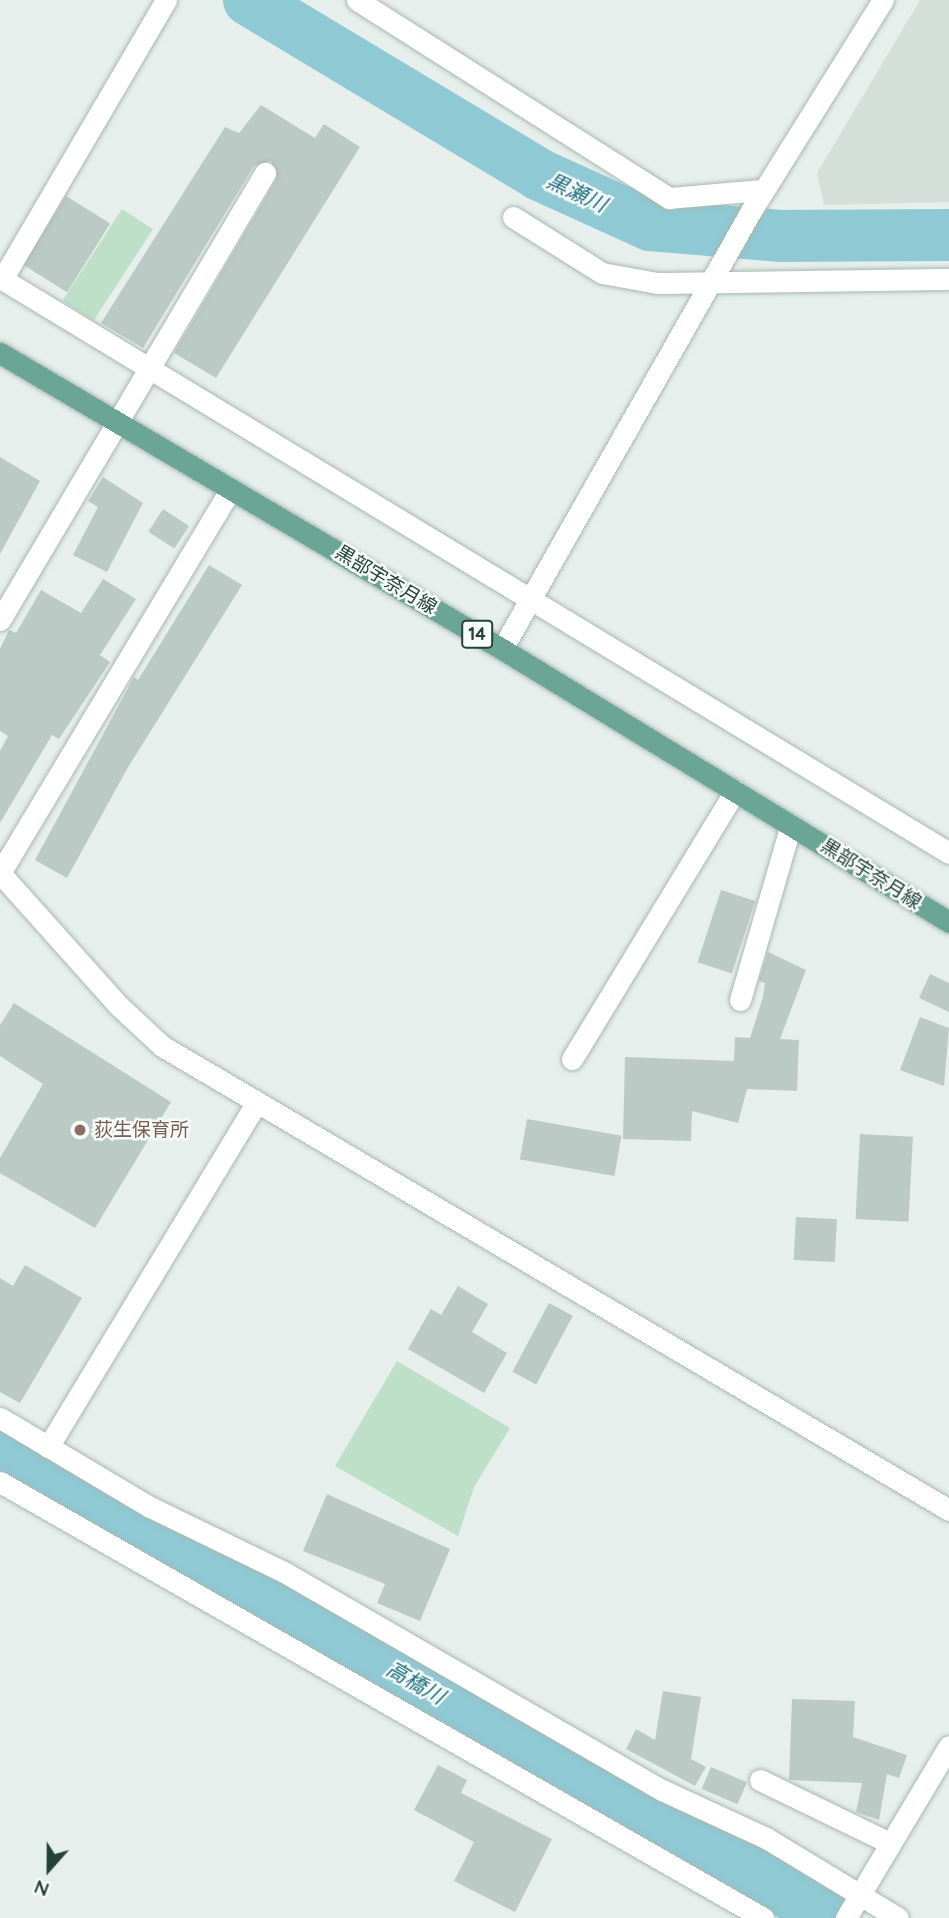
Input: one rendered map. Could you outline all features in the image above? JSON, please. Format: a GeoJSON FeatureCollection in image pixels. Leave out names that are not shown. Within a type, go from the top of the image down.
{"type":"FeatureCollection","features":[{"type":"Feature","properties":{"kind":"main road","name":"黒部宇奈月線"},"geometry":{"type":"LineString","coordinates":[[0,353],[502,649],[949,922]]}},
{"type":"Feature","properties":{"kind":"street"},"geometry":{"type":"LineString","coordinates":[[166,0],[1,279],[949,853]]}},
{"type":"Feature","properties":{"kind":"street"},"geometry":{"type":"LineString","coordinates":[[356,0],[669,198],[764,190]]}},
{"type":"Feature","properties":{"kind":"street"},"geometry":{"type":"LineString","coordinates":[[502,649],[723,268],[751,211],[883,0]]}},
{"type":"Feature","properties":{"kind":"street"},"geometry":{"type":"LineString","coordinates":[[0,620],[265,173]]}},
{"type":"Feature","properties":{"kind":"street"},"geometry":{"type":"LineString","coordinates":[[513,217],[602,273],[712,286],[949,279]]}},
{"type":"Feature","properties":{"kind":"street"},"geometry":{"type":"LineString","coordinates":[[231,489],[0,873],[118,1006],[162,1046],[949,1510]]}},
{"type":"Feature","properties":{"kind":"street"},"geometry":{"type":"LineString","coordinates":[[572,1059],[735,791]]}},
{"type":"Feature","properties":{"kind":"street"},"geometry":{"type":"LineString","coordinates":[[740,1000],[791,825]]}},
{"type":"Feature","properties":{"kind":"street"},"geometry":{"type":"LineString","coordinates":[[48,1447],[257,1102]]}},
{"type":"Feature","properties":{"kind":"street"},"geometry":{"type":"LineString","coordinates":[[0,1418],[150,1507],[284,1572],[662,1790],[766,1838],[898,1918]]}},
{"type":"Feature","properties":{"kind":"street"},"geometry":{"type":"LineString","coordinates":[[0,1482],[764,1918]]}},
{"type":"Feature","properties":{"kind":"street"},"geometry":{"type":"LineString","coordinates":[[846,1918],[949,1746]]}},
{"type":"Feature","properties":{"kind":"street"},"geometry":{"type":"LineString","coordinates":[[760,1780],[890,1843]]}},
{"type":"Feature","properties":{"kind":"shaded area"},"geometry":{"type":"Polygon","coordinates":[[[920,0],[949,0],[949,202],[824,205],[817,173],[920,0]]]}},
{"type":"Feature","properties":{"kind":"green space"},"geometry":{"type":"Polygon","coordinates":[[[122,209],[153,229],[94,321],[63,300],[122,209]]]}},
{"type":"Feature","properties":{"kind":"green space"},"geometry":{"type":"Polygon","coordinates":[[[397,1361],[510,1428],[474,1487],[458,1536],[335,1466],[397,1361]]]}},
{"type":"Feature","properties":{"kind":"building"},"geometry":{"type":"Polygon","coordinates":[[[261,105],[315,138],[324,124],[360,147],[216,378],[174,353],[276,180],[271,161],[254,166],[143,348],[101,323],[225,127],[239,133],[261,105]]]}},
{"type":"Feature","properties":{"kind":"building"},"geometry":{"type":"Polygon","coordinates":[[[66,196],[110,224],[67,292],[23,265],[66,196]]]}},
{"type":"Feature","properties":{"kind":"building"},"geometry":{"type":"Polygon","coordinates":[[[0,457],[40,481],[0,554],[0,457]]]}},
{"type":"Feature","properties":{"kind":"building"},"geometry":{"type":"Polygon","coordinates":[[[103,477],[143,503],[107,572],[73,555],[98,507],[88,501],[103,477]]]}},
{"type":"Feature","properties":{"kind":"building"},"geometry":{"type":"Polygon","coordinates":[[[163,509],[189,526],[174,549],[148,532],[163,509]]]}},
{"type":"Feature","properties":{"kind":"building"},"geometry":{"type":"Polygon","coordinates":[[[209,565],[242,585],[127,769],[67,878],[35,860],[134,677],[138,680],[209,565]]]}},
{"type":"Feature","properties":{"kind":"building"},"geometry":{"type":"Polygon","coordinates":[[[103,579],[136,599],[100,655],[110,662],[59,739],[52,735],[0,823],[0,751],[8,736],[0,731],[0,649],[9,630],[16,633],[41,590],[81,613],[103,579]]]}},
{"type":"Feature","properties":{"kind":"building"},"geometry":{"type":"Polygon","coordinates":[[[721,890],[755,901],[732,973],[698,962],[721,890]]]}},
{"type":"Feature","properties":{"kind":"building"},"geometry":{"type":"Polygon","coordinates":[[[768,952],[806,970],[780,1039],[799,1040],[797,1091],[747,1089],[738,1123],[692,1111],[691,1141],[623,1139],[625,1057],[734,1061],[735,1037],[750,1038],[763,997],[765,983],[759,981],[768,952]]]}},
{"type":"Feature","properties":{"kind":"building"},"geometry":{"type":"Polygon","coordinates":[[[930,974],[949,983],[949,1012],[919,998],[930,974]]]}},
{"type":"Feature","properties":{"kind":"building"},"geometry":{"type":"Polygon","coordinates":[[[14,1003],[171,1102],[95,1228],[0,1173],[0,1158],[43,1084],[0,1056],[0,1025],[14,1003]]]}},
{"type":"Feature","properties":{"kind":"building"},"geometry":{"type":"Polygon","coordinates":[[[920,1017],[949,1028],[944,1086],[900,1070],[920,1017]]]}},
{"type":"Feature","properties":{"kind":"building"},"geometry":{"type":"Polygon","coordinates":[[[527,1119],[622,1136],[614,1176],[520,1159],[527,1119]]]}},
{"type":"Feature","properties":{"kind":"building"},"geometry":{"type":"Polygon","coordinates":[[[860,1134],[913,1137],[908,1222],[856,1219],[860,1134]]]}},
{"type":"Feature","properties":{"kind":"building"},"geometry":{"type":"Polygon","coordinates":[[[796,1217],[837,1219],[835,1262],[794,1260],[796,1217]]]}},
{"type":"Feature","properties":{"kind":"building"},"geometry":{"type":"Polygon","coordinates":[[[25,1265],[82,1298],[20,1403],[0,1392],[0,1278],[13,1286],[25,1265]]]}},
{"type":"Feature","properties":{"kind":"building"},"geometry":{"type":"Polygon","coordinates":[[[458,1286],[488,1304],[472,1332],[507,1353],[484,1393],[408,1349],[431,1309],[441,1315],[458,1286]]]}},
{"type":"Feature","properties":{"kind":"building"},"geometry":{"type":"Polygon","coordinates":[[[549,1303],[573,1316],[536,1385],[512,1372],[549,1303]]]}},
{"type":"Feature","properties":{"kind":"building"},"geometry":{"type":"Polygon","coordinates":[[[327,1494],[450,1549],[420,1621],[377,1603],[385,1584],[303,1551],[327,1494]]]}},
{"type":"Feature","properties":{"kind":"building"},"geometry":{"type":"Polygon","coordinates":[[[663,1691],[701,1697],[691,1759],[706,1767],[695,1786],[626,1749],[636,1729],[655,1740],[663,1691]]]}},
{"type":"Feature","properties":{"kind":"building"},"geometry":{"type":"Polygon","coordinates":[[[792,1699],[855,1701],[853,1737],[907,1755],[899,1778],[887,1774],[879,1820],[856,1812],[862,1783],[789,1780],[792,1699]]]}},
{"type":"Feature","properties":{"kind":"building"},"geometry":{"type":"Polygon","coordinates":[[[438,1765],[467,1780],[461,1793],[552,1839],[515,1912],[454,1881],[474,1842],[414,1810],[438,1765]]]}},
{"type":"Feature","properties":{"kind":"building"},"geometry":{"type":"Polygon","coordinates":[[[711,1767],[747,1782],[738,1804],[702,1789],[711,1767]]]}},
{"type":"Feature","properties":{"kind":"waterway","name":"黒瀬川"},"geometry":{"type":"LineString","coordinates":[[249,0],[540,175],[650,225],[780,236],[949,235]]}},
{"type":"Feature","properties":{"kind":"waterway","name":"高橋川"},"geometry":{"type":"LineString","coordinates":[[0,1447],[832,1918]]}},
{"type":"Feature","properties":{"kind":"place","name":"荻生保育所"},"geometry":{"type":"Point","coordinates":[80,1130]}}]}
